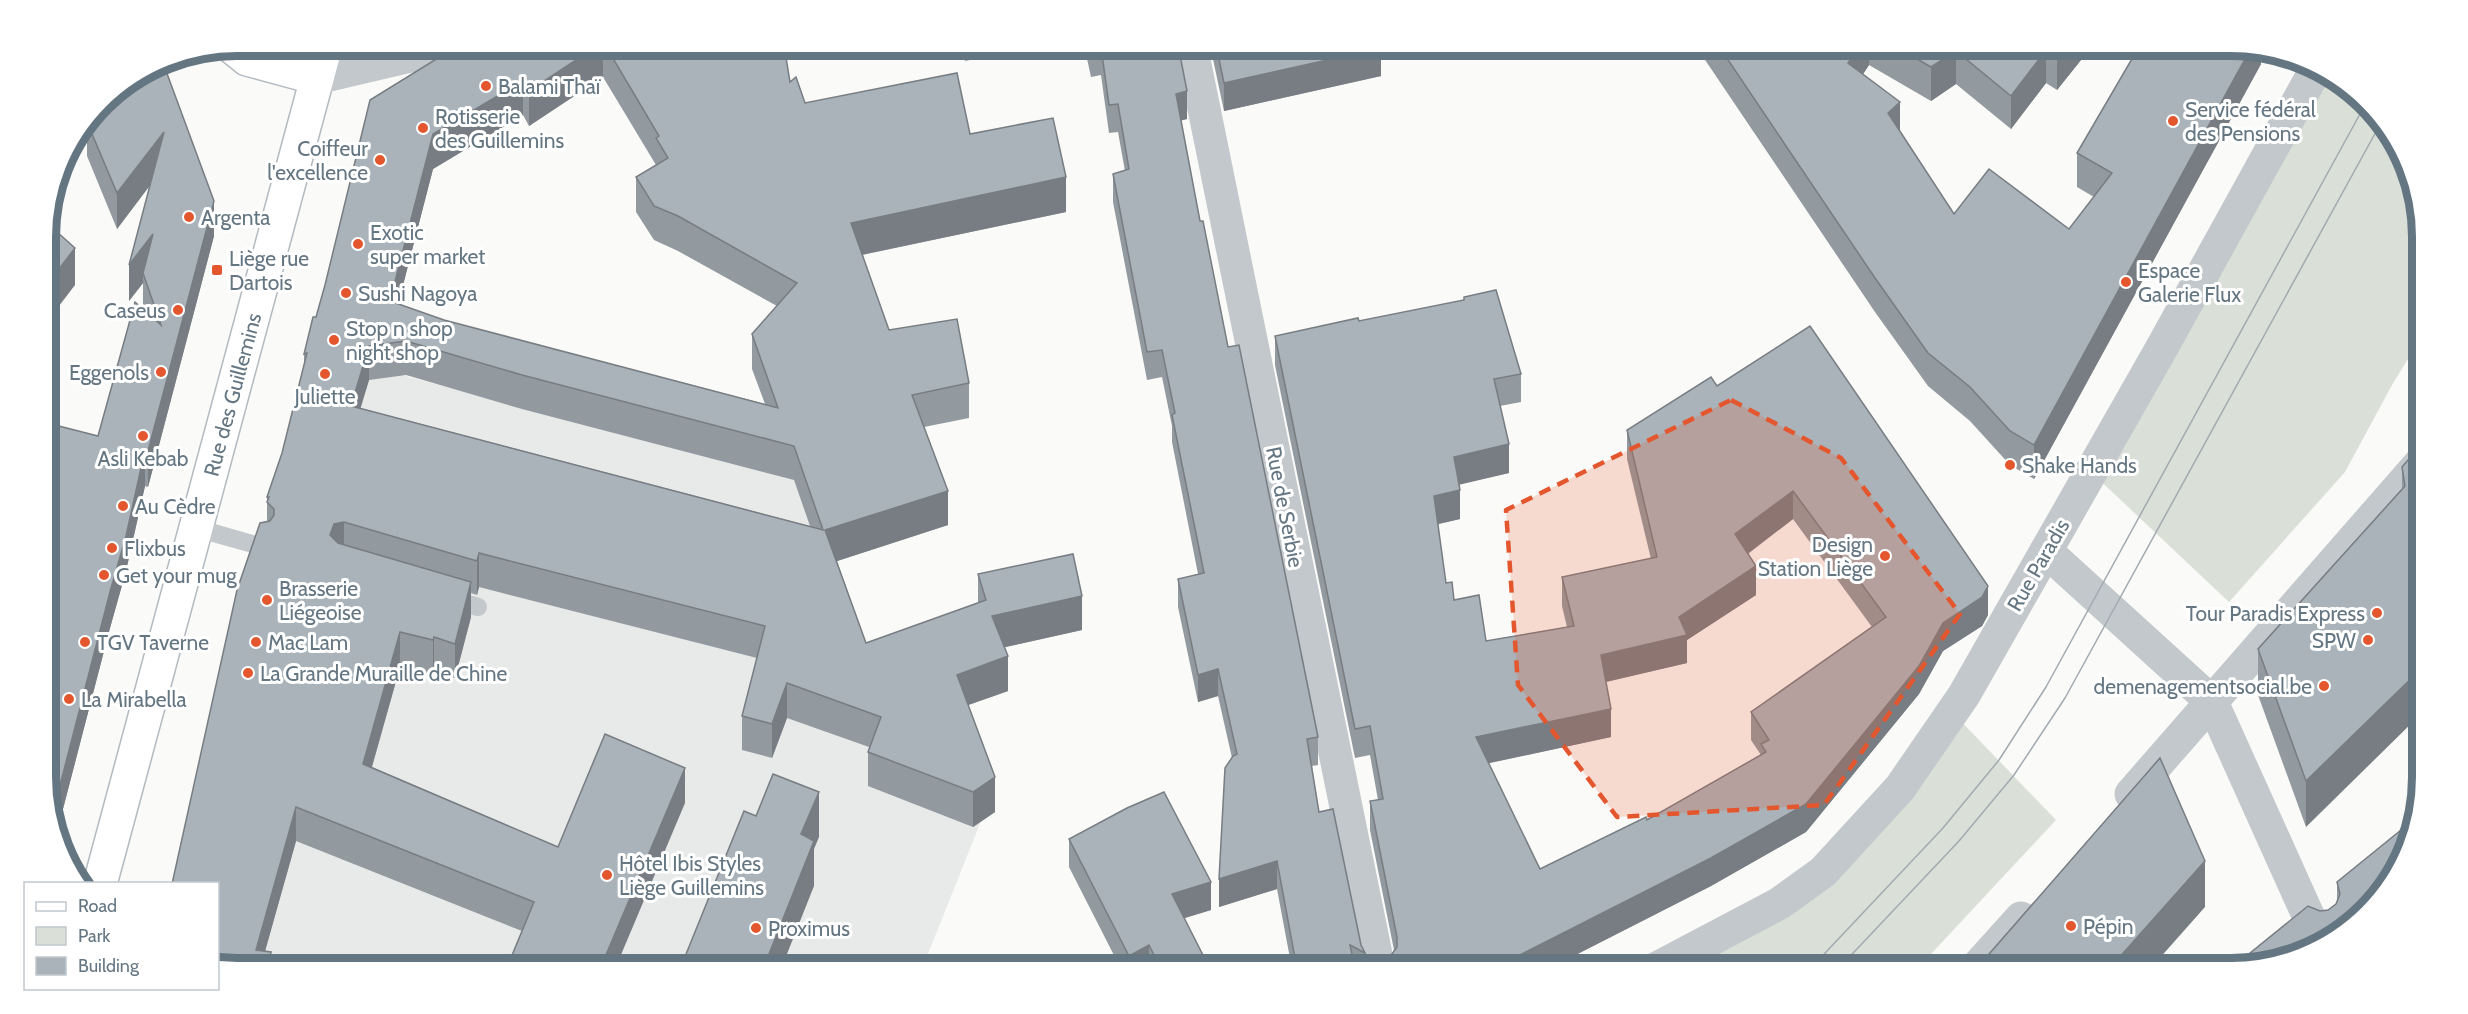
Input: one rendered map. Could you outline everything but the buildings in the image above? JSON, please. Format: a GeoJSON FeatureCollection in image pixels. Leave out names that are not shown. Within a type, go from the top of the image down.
{"type":"FeatureCollection","features":[{"type":"Feature","properties":{"kind":"street"},"geometry":{"type":"LineString","coordinates":[[243,56],[247,59],[317,78],[411,56]]}},
{"type":"Feature","properties":{"kind":"street","name":"Rue des Guillemins"},"geometry":{"type":"LineString","coordinates":[[101,882],[323,56]]}},
{"type":"Feature","properties":{"kind":"street","name":"Rue de Serbie"},"geometry":{"type":"LineString","coordinates":[[1193,56],[1377,958]]}},
{"type":"Feature","properties":{"kind":"street","name":"Rue Paradis"},"geometry":{"type":"LineString","coordinates":[[1675,958],[1780,903],[1823,872],[1900,788],[1964,695],[2160,351],[2313,75]]}},
{"type":"Feature","properties":{"kind":"street"},"geometry":{"type":"LineString","coordinates":[[2110,818],[2412,472]]}},
{"type":"Feature","properties":{"kind":"street"},"geometry":{"type":"LineString","coordinates":[[2046,551],[2212,702],[2318,936]]}},
{"type":"Feature","properties":{"kind":"street"},"geometry":{"type":"LineString","coordinates":[[1985,958],[2038,898]]}},
{"type":"Feature","properties":{"kind":"lane"},"geometry":{"type":"LineString","coordinates":[[196,528],[263,547]]}},
{"type":"Feature","properties":{"kind":"lane"},"geometry":{"type":"LineString","coordinates":[[427,592],[478,607]]}},
{"type":"Feature","properties":{"kind":"highlighted area"},"geometry":{"type":"Polygon","coordinates":[[[1731,400],[1841,458],[1960,614],[1824,805],[1617,817],[1518,685],[1506,510],[1731,400]]]}},
{"type":"Feature","properties":{"kind":"shaded area"},"geometry":{"type":"Polygon","coordinates":[[[316,352],[794,480],[887,735],[995,812],[981,821],[926,958],[234,958],[219,882],[179,882],[258,563],[316,352]]]}},
{"type":"Feature","properties":{"kind":"green space"},"geometry":{"type":"Polygon","coordinates":[[[2313,74],[2351,100],[2368,117],[2399,167],[2411,213],[2412,352],[2345,472],[2229,602],[2091,472],[2313,74]]]}},
{"type":"Feature","properties":{"kind":"green space"},"geometry":{"type":"Polygon","coordinates":[[[1952,712],[2056,820],[1927,958],[1676,958],[1780,903],[1952,712]]]}},
{"type":"Feature","properties":{"kind":"tram line"},"geometry":{"type":"LineString","coordinates":[[1820,958],[1943,828],[1999,760],[2046,687],[2362,111]]}},
{"type":"Feature","properties":{"kind":"tram line"},"geometry":{"type":"LineString","coordinates":[[1848,958],[1959,841],[2014,775],[2065,698],[2377,129]]}},
{"type":"Feature","properties":{"kind":"place","name":"Balami Thaï"},"geometry":{"type":"Point","coordinates":[486,86]}},
{"type":"Feature","properties":{"kind":"place","name":"Service fédéral des Pensions"},"geometry":{"type":"Point","coordinates":[2173,121]}},
{"type":"Feature","properties":{"kind":"place","name":"Rotisserie des Guillemins"},"geometry":{"type":"Point","coordinates":[423,128]}},
{"type":"Feature","properties":{"kind":"place","name":"Coiffeur l'excellence"},"geometry":{"type":"Point","coordinates":[380,160]}},
{"type":"Feature","properties":{"kind":"place","name":"Argenta"},"geometry":{"type":"Point","coordinates":[189,217]}},
{"type":"Feature","properties":{"kind":"place","name":"Exotic super market"},"geometry":{"type":"Point","coordinates":[358,244]}},
{"type":"Feature","properties":{"kind":"place","name":"Liège rue Dartois"},"geometry":{"type":"Point","coordinates":[217,270]}},
{"type":"Feature","properties":{"kind":"place","name":"Espace Galerie Flux"},"geometry":{"type":"Point","coordinates":[2126,282]}},
{"type":"Feature","properties":{"kind":"place","name":"Sushi Nagoya"},"geometry":{"type":"Point","coordinates":[346,293]}},
{"type":"Feature","properties":{"kind":"place","name":"Caseus"},"geometry":{"type":"Point","coordinates":[178,310]}},
{"type":"Feature","properties":{"kind":"place","name":"Stop n shop night shop"},"geometry":{"type":"Point","coordinates":[334,340]}},
{"type":"Feature","properties":{"kind":"place","name":"Eggenols"},"geometry":{"type":"Point","coordinates":[161,372]}},
{"type":"Feature","properties":{"kind":"place","name":"Juliette"},"geometry":{"type":"Point","coordinates":[325,374]}},
{"type":"Feature","properties":{"kind":"place","name":"Asli Kebab"},"geometry":{"type":"Point","coordinates":[143,436]}},
{"type":"Feature","properties":{"kind":"place","name":"Shake Hands"},"geometry":{"type":"Point","coordinates":[2010,465]}},
{"type":"Feature","properties":{"kind":"place","name":"Au Cèdre"},"geometry":{"type":"Point","coordinates":[123,506]}},
{"type":"Feature","properties":{"kind":"place","name":"Flixbus"},"geometry":{"type":"Point","coordinates":[112,548]}},
{"type":"Feature","properties":{"kind":"place","name":"Design Station Liège"},"geometry":{"type":"Point","coordinates":[1885,556]}},
{"type":"Feature","properties":{"kind":"place","name":"Get your mug"},"geometry":{"type":"Point","coordinates":[104,575]}},
{"type":"Feature","properties":{"kind":"place","name":"Brasserie Liégeoise"},"geometry":{"type":"Point","coordinates":[267,600]}},
{"type":"Feature","properties":{"kind":"place","name":"Tour Paradis Express"},"geometry":{"type":"Point","coordinates":[2377,613]}},
{"type":"Feature","properties":{"kind":"place","name":"SPW"},"geometry":{"type":"Point","coordinates":[2368,640]}},
{"type":"Feature","properties":{"kind":"place","name":"TGV Taverne"},"geometry":{"type":"Point","coordinates":[85,642]}},
{"type":"Feature","properties":{"kind":"place","name":"Mac Lam"},"geometry":{"type":"Point","coordinates":[256,642]}},
{"type":"Feature","properties":{"kind":"place","name":"La Grande Muraille de Chine"},"geometry":{"type":"Point","coordinates":[248,673]}},
{"type":"Feature","properties":{"kind":"place","name":"demenagementsocial.be"},"geometry":{"type":"Point","coordinates":[2324,686]}},
{"type":"Feature","properties":{"kind":"place","name":"La Mirabella"},"geometry":{"type":"Point","coordinates":[69,699]}},
{"type":"Feature","properties":{"kind":"place","name":"Hôtel Ibis Styles Liège Guillemins"},"geometry":{"type":"Point","coordinates":[607,875]}},
{"type":"Feature","properties":{"kind":"place","name":"Pépin"},"geometry":{"type":"Point","coordinates":[2071,926]}},
{"type":"Feature","properties":{"kind":"place","name":"Proximus"},"geometry":{"type":"Point","coordinates":[756,928]}}]}
